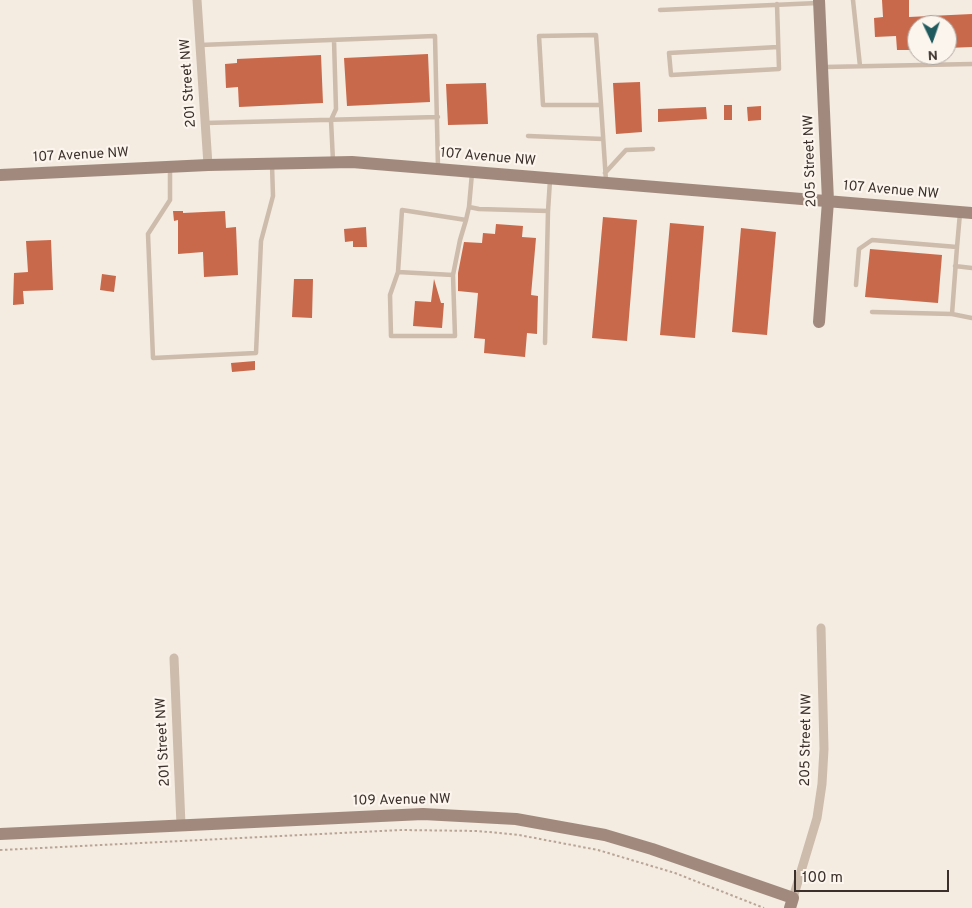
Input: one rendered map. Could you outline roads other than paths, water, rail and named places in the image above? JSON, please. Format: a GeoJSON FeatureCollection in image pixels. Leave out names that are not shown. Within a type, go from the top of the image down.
{"type":"FeatureCollection","features":[{"type":"Feature","properties":{"kind":"street","name":"201 Street NW"},"geometry":{"type":"LineString","coordinates":[[197,0],[208,165]]}},
{"type":"Feature","properties":{"kind":"street","name":"205 Street NW"},"geometry":{"type":"LineString","coordinates":[[819,2],[828,201],[819,322]]}},
{"type":"Feature","properties":{"kind":"street","name":"107 Avenue NW"},"geometry":{"type":"LineString","coordinates":[[0,175],[208,165],[334,162],[550,178],[606,178],[828,201],[966,212]]}},
{"type":"Feature","properties":{"kind":"street","name":"205 Street NW"},"geometry":{"type":"LineString","coordinates":[[792,903],[817,818],[822,784],[824,750],[822,628]]}},
{"type":"Feature","properties":{"kind":"street","name":"201 Street NW"},"geometry":{"type":"LineString","coordinates":[[174,658],[181,824]]}},
{"type":"Feature","properties":{"kind":"street","name":"109 Avenue NW"},"geometry":{"type":"LineString","coordinates":[[0,834],[423,814],[516,819],[605,835],[696,863],[792,903]]}},
{"type":"Feature","properties":{"kind":"lane"},"geometry":{"type":"LineString","coordinates":[[853,0],[860,66]]}},
{"type":"Feature","properties":{"kind":"lane"},"geometry":{"type":"LineString","coordinates":[[660,10],[819,2]]}},
{"type":"Feature","properties":{"kind":"lane"},"geometry":{"type":"LineString","coordinates":[[776,4],[778,47],[779,69],[671,75],[669,53],[778,47]]}},
{"type":"Feature","properties":{"kind":"lane"},"geometry":{"type":"LineString","coordinates":[[601,105],[543,105],[539,36],[596,35],[601,105],[603,140],[606,178]]}},
{"type":"Feature","properties":{"kind":"lane"},"geometry":{"type":"LineString","coordinates":[[200,45],[435,36],[438,169]]}},
{"type":"Feature","properties":{"kind":"lane"},"geometry":{"type":"LineString","coordinates":[[334,40],[336,109],[331,120],[334,162]]}},
{"type":"Feature","properties":{"kind":"lane"},"geometry":{"type":"LineString","coordinates":[[822,67],[972,64]]}},
{"type":"Feature","properties":{"kind":"lane"},"geometry":{"type":"LineString","coordinates":[[205,123],[438,117]]}},
{"type":"Feature","properties":{"kind":"lane"},"geometry":{"type":"LineString","coordinates":[[528,136],[603,140]]}},
{"type":"Feature","properties":{"kind":"lane"},"geometry":{"type":"LineString","coordinates":[[606,178],[626,150],[653,149]]}},
{"type":"Feature","properties":{"kind":"lane"},"geometry":{"type":"LineString","coordinates":[[170,167],[170,200],[148,234],[153,358],[256,353],[261,241],[273,196],[272,164]]}},
{"type":"Feature","properties":{"kind":"lane"},"geometry":{"type":"LineString","coordinates":[[466,220],[402,210],[398,272],[390,295],[391,336],[454,336],[453,275],[466,220],[469,207],[472,172]]}},
{"type":"Feature","properties":{"kind":"lane"},"geometry":{"type":"LineString","coordinates":[[545,343],[550,178]]}},
{"type":"Feature","properties":{"kind":"lane"},"geometry":{"type":"LineString","coordinates":[[469,207],[548,211]]}},
{"type":"Feature","properties":{"kind":"lane"},"geometry":{"type":"LineString","coordinates":[[952,314],[957,247],[966,212]]}},
{"type":"Feature","properties":{"kind":"lane"},"geometry":{"type":"LineString","coordinates":[[856,285],[860,249],[872,240],[957,247]]}},
{"type":"Feature","properties":{"kind":"lane"},"geometry":{"type":"LineString","coordinates":[[955,266],[972,268]]}},
{"type":"Feature","properties":{"kind":"lane"},"geometry":{"type":"LineString","coordinates":[[398,272],[453,275]]}},
{"type":"Feature","properties":{"kind":"lane"},"geometry":{"type":"LineString","coordinates":[[872,312],[952,314],[972,318]]}}]}
